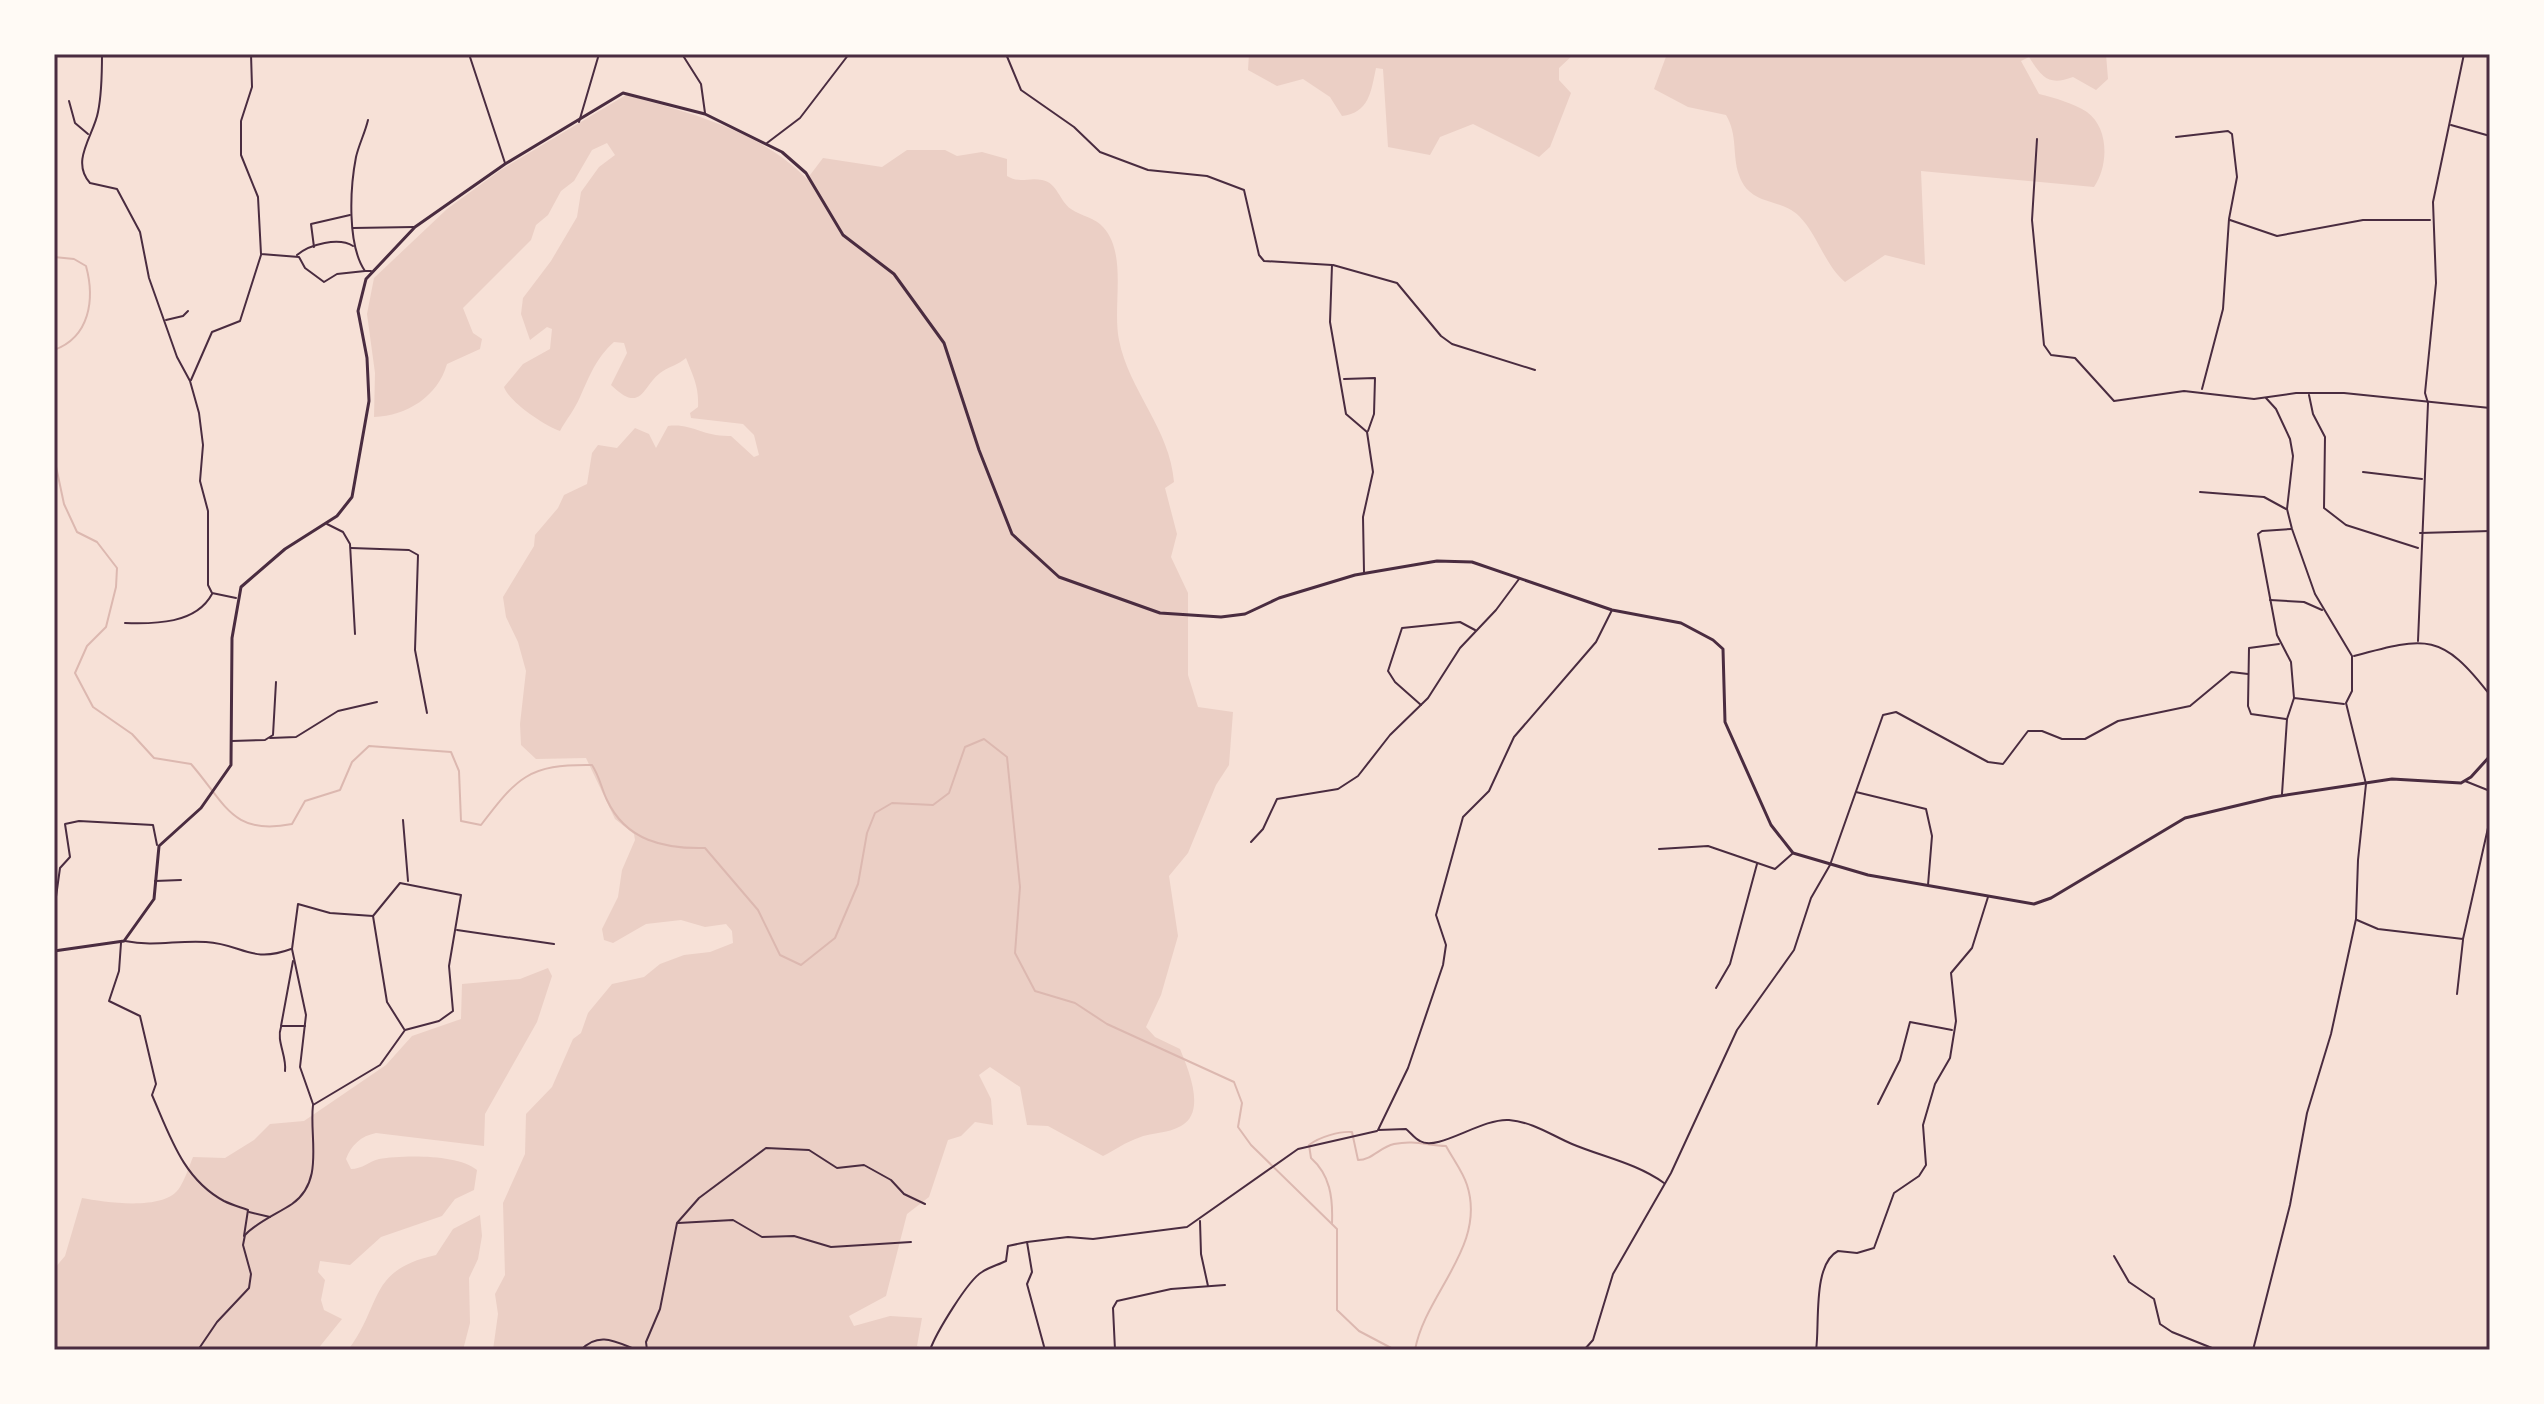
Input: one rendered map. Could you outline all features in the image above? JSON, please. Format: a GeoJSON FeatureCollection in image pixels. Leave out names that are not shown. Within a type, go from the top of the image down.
{"type":"FeatureCollection","features":[{"type":"Feature","properties":{"kind":"street"},"geometry":{"type":"LineString","coordinates":[[102,54],[99,110],[82,163],[84,175],[94,185],[114,187],[126,203],[140,232],[146,269],[190,381],[203,437],[200,481],[208,505],[207,579],[212,593],[205,605],[187,615],[151,623],[125,623]]}},
{"type":"Feature","properties":{"kind":"street"},"geometry":{"type":"LineString","coordinates":[[190,381],[212,332],[240,321],[261,254],[258,197],[241,155],[241,121],[252,87],[251,54]]}},
{"type":"Feature","properties":{"kind":"street"},"geometry":{"type":"LineString","coordinates":[[469,54],[505,164]]}},
{"type":"Feature","properties":{"kind":"street"},"geometry":{"type":"LineString","coordinates":[[579,122],[599,54]]}},
{"type":"Feature","properties":{"kind":"street"},"geometry":{"type":"LineString","coordinates":[[682,54],[701,84],[705,114]]}},
{"type":"Feature","properties":{"kind":"street"},"geometry":{"type":"LineString","coordinates":[[766,143],[800,118],[849,54]]}},
{"type":"Feature","properties":{"kind":"street"},"geometry":{"type":"LineString","coordinates":[[1006,54],[1021,90],[1074,127],[1100,152],[1148,170],[1207,176],[1244,190],[1259,255],[1264,261],[1332,265],[1397,283],[1441,336],[1452,344],[1535,370]]}},
{"type":"Feature","properties":{"kind":"street"},"geometry":{"type":"LineString","coordinates":[[2418,641],[2419,548],[2428,403],[2425,393],[2436,283],[2433,220],[2436,187],[2464,54]]}},
{"type":"Feature","properties":{"kind":"street"},"geometry":{"type":"LineString","coordinates":[[159,846],[194,816],[231,765],[232,638],[236,598],[249,577],[345,508],[353,492],[369,401],[358,303],[362,286],[372,271],[415,227],[505,164],[579,122],[618,95],[629,92],[705,114],[766,143],[806,173],[843,235],[894,274],[939,336],[949,353],[979,450],[1012,534],[1059,577],[1160,613],[1221,617],[1245,614],[1345,577],[1456,561],[1488,565],[1612,610],[1681,623],[1723,649],[1725,722],[1771,825],[1793,853],[1830,865],[2027,904],[2042,902],[2176,821],[2281,795],[2397,779],[2465,781],[2490,791]]}},
{"type":"Feature","properties":{"kind":"street"},"geometry":{"type":"LineString","coordinates":[[69,101],[75,123],[89,134]]}},
{"type":"Feature","properties":{"kind":"street"},"geometry":{"type":"LineString","coordinates":[[365,271],[354,246],[351,215],[355,163],[368,120]]}},
{"type":"Feature","properties":{"kind":"street"},"geometry":{"type":"LineString","coordinates":[[2450,124],[2490,136]]}},
{"type":"Feature","properties":{"kind":"street"},"geometry":{"type":"LineString","coordinates":[[2176,137],[2231,133],[2237,177],[2229,219],[2223,309],[2201,391]]}},
{"type":"Feature","properties":{"kind":"street"},"geometry":{"type":"LineString","coordinates":[[2037,139],[2032,220],[2045,350],[2051,355],[2075,358],[2114,401],[2201,391],[2245,399],[2309,392],[2368,394],[2490,408]]}},
{"type":"Feature","properties":{"kind":"street"},"geometry":{"type":"LineString","coordinates":[[314,247],[311,224],[351,215]]}},
{"type":"Feature","properties":{"kind":"street"},"geometry":{"type":"LineString","coordinates":[[2229,219],[2277,236],[2363,220],[2433,220]]}},
{"type":"Feature","properties":{"kind":"street"},"geometry":{"type":"LineString","coordinates":[[352,228],[415,227]]}},
{"type":"Feature","properties":{"kind":"street"},"geometry":{"type":"LineString","coordinates":[[261,254],[297,256],[338,240],[354,246]]}},
{"type":"Feature","properties":{"kind":"street"},"geometry":{"type":"LineString","coordinates":[[297,256],[324,282],[337,274],[372,271]]}},
{"type":"Feature","properties":{"kind":"street"},"geometry":{"type":"LineString","coordinates":[[1332,265],[1330,322],[1347,417],[1367,432]]}},
{"type":"Feature","properties":{"kind":"street"},"geometry":{"type":"LineString","coordinates":[[165,321],[183,316],[188,311]]}},
{"type":"Feature","properties":{"kind":"street"},"geometry":{"type":"LineString","coordinates":[[1342,379],[1375,378],[1373,420],[1367,432],[1373,472],[1363,517],[1364,573]]}},
{"type":"Feature","properties":{"kind":"street"},"geometry":{"type":"LineString","coordinates":[[2309,392],[2313,414],[2325,437],[2324,508],[2346,525],[2419,548]]}},
{"type":"Feature","properties":{"kind":"street"},"geometry":{"type":"LineString","coordinates":[[2253,1350],[2356,919],[2366,784],[2346,703],[2352,691],[2352,656],[2324,612],[2292,529],[2287,509],[2291,448],[2283,423],[2266,398]]}},
{"type":"Feature","properties":{"kind":"street"},"geometry":{"type":"LineString","coordinates":[[2363,472],[2424,479]]}},
{"type":"Feature","properties":{"kind":"street"},"geometry":{"type":"LineString","coordinates":[[2200,492],[2264,497],[2287,509]]}},
{"type":"Feature","properties":{"kind":"street"},"geometry":{"type":"LineString","coordinates":[[326,523],[343,532],[351,548],[355,634]]}},
{"type":"Feature","properties":{"kind":"street"},"geometry":{"type":"LineString","coordinates":[[2281,795],[2287,719],[2294,698],[2291,662],[2281,643],[2269,600],[2259,532],[2292,529]]}},
{"type":"Feature","properties":{"kind":"street"},"geometry":{"type":"LineString","coordinates":[[2420,533],[2490,531]]}},
{"type":"Feature","properties":{"kind":"street"},"geometry":{"type":"LineString","coordinates":[[351,548],[409,550],[418,555],[415,650],[427,713]]}},
{"type":"Feature","properties":{"kind":"street"},"geometry":{"type":"LineString","coordinates":[[1251,842],[1263,829],[1274,801],[1338,789],[1352,781],[1390,735],[1422,705],[1460,648],[1520,578]]}},
{"type":"Feature","properties":{"kind":"street"},"geometry":{"type":"LineString","coordinates":[[212,593],[236,598]]}},
{"type":"Feature","properties":{"kind":"street"},"geometry":{"type":"LineString","coordinates":[[2269,600],[2304,602],[2324,612]]}},
{"type":"Feature","properties":{"kind":"street"},"geometry":{"type":"LineString","coordinates":[[1378,1131],[1408,1068],[1443,965],[1446,945],[1436,915],[1463,817],[1489,791],[1514,737],[1596,642],[1612,610]]}},
{"type":"Feature","properties":{"kind":"street"},"geometry":{"type":"LineString","coordinates":[[1422,705],[1395,682],[1388,671],[1402,628],[1460,622],[1476,631]]}},
{"type":"Feature","properties":{"kind":"street"},"geometry":{"type":"LineString","coordinates":[[2352,656],[2418,641],[2445,649],[2462,660],[2490,695]]}},
{"type":"Feature","properties":{"kind":"street"},"geometry":{"type":"LineString","coordinates":[[2281,643],[2249,648],[2249,712],[2287,719]]}},
{"type":"Feature","properties":{"kind":"street"},"geometry":{"type":"LineString","coordinates":[[1584,1350],[1593,1340],[1609,1281],[1665,1183],[1737,1030],[1791,955],[1811,898],[1830,865],[1880,720],[1886,712],[1896,712],[1999,765],[2011,759],[2021,737],[2031,730],[2062,739],[2085,739],[2118,721],[2190,706],[2228,674],[2248,674]]}},
{"type":"Feature","properties":{"kind":"street"},"geometry":{"type":"LineString","coordinates":[[270,738],[276,682]]}},
{"type":"Feature","properties":{"kind":"street"},"geometry":{"type":"LineString","coordinates":[[2294,698],[2335,705],[2346,703]]}},
{"type":"Feature","properties":{"kind":"street"},"geometry":{"type":"LineString","coordinates":[[232,741],[296,737],[338,711],[377,702]]}},
{"type":"Feature","properties":{"kind":"street"},"geometry":{"type":"LineString","coordinates":[[2465,781],[2490,756]]}},
{"type":"Feature","properties":{"kind":"street"},"geometry":{"type":"LineString","coordinates":[[1855,792],[1926,809],[1932,836],[1928,885]]}},
{"type":"Feature","properties":{"kind":"street"},"geometry":{"type":"LineString","coordinates":[[2457,994],[2463,939],[2490,819]]}},
{"type":"Feature","properties":{"kind":"street"},"geometry":{"type":"LineString","coordinates":[[403,820],[408,883]]}},
{"type":"Feature","properties":{"kind":"street"},"geometry":{"type":"LineString","coordinates":[[54,911],[60,868],[70,857],[65,824],[79,821],[153,825],[159,846],[152,905],[123,942],[119,971],[108,998],[142,1019],[156,1084],[152,1095],[176,1152],[198,1182],[224,1201],[271,1218]]}},
{"type":"Feature","properties":{"kind":"street"},"geometry":{"type":"LineString","coordinates":[[1659,849],[1708,846],[1778,869],[1793,853]]}},
{"type":"Feature","properties":{"kind":"street"},"geometry":{"type":"LineString","coordinates":[[1716,988],[1730,964],[1757,863]]}},
{"type":"Feature","properties":{"kind":"street"},"geometry":{"type":"LineString","coordinates":[[155,881],[181,880]]}},
{"type":"Feature","properties":{"kind":"street"},"geometry":{"type":"LineString","coordinates":[[313,1105],[380,1065],[405,1030],[439,1021],[453,1011],[448,972],[461,895],[408,883],[396,884],[373,916],[387,1002],[405,1030]]}},
{"type":"Feature","properties":{"kind":"street"},"geometry":{"type":"LineString","coordinates":[[1816,1350],[1818,1298],[1830,1256],[1838,1251],[1857,1253],[1874,1248],[1894,1193],[1919,1176],[1926,1165],[1923,1125],[1937,1078],[1950,1058],[1956,1016],[1951,973],[1972,948],[1988,896]]}},
{"type":"Feature","properties":{"kind":"street"},"geometry":{"type":"LineString","coordinates":[[244,1238],[298,1199],[308,1186],[313,1166],[313,1105],[300,1067],[306,1026],[292,949],[294,914],[300,903],[330,913],[373,916]]}},
{"type":"Feature","properties":{"kind":"street"},"geometry":{"type":"LineString","coordinates":[[2356,919],[2378,929],[2463,939]]}},
{"type":"Feature","properties":{"kind":"street"},"geometry":{"type":"LineString","coordinates":[[457,930],[554,944]]}},
{"type":"Feature","properties":{"kind":"street"},"geometry":{"type":"LineString","coordinates":[[54,951],[123,942],[143,946],[208,941],[260,956],[292,949]]}},
{"type":"Feature","properties":{"kind":"street"},"geometry":{"type":"LineString","coordinates":[[285,1071],[286,1055],[279,1038],[294,960]]}},
{"type":"Feature","properties":{"kind":"street"},"geometry":{"type":"LineString","coordinates":[[1878,1104],[1900,1060],[1910,1022],[1953,1030]]}},
{"type":"Feature","properties":{"kind":"street"},"geometry":{"type":"LineString","coordinates":[[281,1026],[306,1026]]}},
{"type":"Feature","properties":{"kind":"street"},"geometry":{"type":"LineString","coordinates":[[930,1350],[944,1317],[977,1276],[1006,1261],[1008,1246],[1068,1237],[1093,1239],[1181,1229],[1272,1164],[1307,1146],[1378,1131],[1406,1129],[1420,1142],[1430,1143],[1447,1141],[1464,1130],[1492,1121],[1521,1122],[1581,1147],[1594,1149],[1665,1183]]}},
{"type":"Feature","properties":{"kind":"street"},"geometry":{"type":"LineString","coordinates":[[647,1350],[646,1342],[658,1315],[677,1223],[696,1201],[726,1176],[770,1147],[809,1150],[837,1168],[864,1165],[891,1180],[904,1194],[925,1204]]}},
{"type":"Feature","properties":{"kind":"street"},"geometry":{"type":"LineString","coordinates":[[198,1350],[217,1322],[249,1288],[251,1274],[244,1238],[248,1212]]}},
{"type":"Feature","properties":{"kind":"street"},"geometry":{"type":"LineString","coordinates":[[1200,1218],[1201,1254],[1208,1287]]}},
{"type":"Feature","properties":{"kind":"street"},"geometry":{"type":"LineString","coordinates":[[677,1223],[733,1220],[762,1237],[794,1236],[831,1247],[911,1242]]}},
{"type":"Feature","properties":{"kind":"street"},"geometry":{"type":"LineString","coordinates":[[1027,1242],[1032,1272],[1027,1284],[1045,1350]]}},
{"type":"Feature","properties":{"kind":"street"},"geometry":{"type":"LineString","coordinates":[[2114,1256],[2129,1282],[2154,1299],[2160,1324],[2217,1350]]}},
{"type":"Feature","properties":{"kind":"street"},"geometry":{"type":"LineString","coordinates":[[1115,1350],[1113,1308],[1117,1301],[1171,1289],[1225,1285]]}},
{"type":"Feature","properties":{"kind":"street"},"geometry":{"type":"LineString","coordinates":[[581,1350],[591,1341],[601,1339],[637,1350]]}},
{"type":"Feature","properties":{"kind":"shaded area"},"geometry":{"type":"Polygon","coordinates":[[[1249,54],[1574,54],[1559,68],[1559,80],[1571,93],[1550,147],[1539,157],[1473,124],[1440,137],[1430,155],[1388,147],[1383,69],[1376,68],[1370,93],[1363,106],[1342,116],[1330,97],[1303,79],[1277,86],[1248,70],[1249,54]]]}},
{"type":"Feature","properties":{"kind":"shaded area"},"geometry":{"type":"Polygon","coordinates":[[[1667,54],[2106,54],[2108,79],[2096,90],[2073,77],[2058,81],[2047,78],[2029,57],[2021,61],[2039,94],[2076,106],[2094,119],[2103,138],[2102,169],[2094,187],[1921,171],[1925,265],[1885,255],[1845,282],[1799,216],[1758,197],[1744,185],[1737,168],[1732,130],[1726,115],[1688,107],[1654,89],[1667,54]]]}},
{"type":"Feature","properties":{"kind":"shaded area"},"geometry":{"type":"Polygon","coordinates":[[[626,95],[698,116],[746,136],[789,162],[807,179],[823,158],[882,167],[907,150],[945,150],[957,156],[982,152],[1007,159],[1007,176],[1047,182],[1071,209],[1100,224],[1111,238],[1115,251],[1117,326],[1124,359],[1171,463],[1174,482],[1165,488],[1177,534],[1171,557],[1188,593],[1188,675],[1198,707],[1233,712],[1229,765],[1216,785],[1188,853],[1169,876],[1178,936],[1161,995],[1146,1027],[1155,1037],[1180,1049],[1193,1090],[1193,1111],[1181,1126],[1134,1140],[1103,1156],[1048,1126],[1027,1125],[1020,1087],[990,1067],[979,1075],[991,1099],[993,1125],[975,1122],[961,1136],[948,1140],[929,1197],[907,1214],[886,1296],[849,1316],[854,1326],[890,1316],[922,1318],[917,1346],[930,1350],[493,1350],[498,1314],[495,1294],[505,1275],[503,1203],[525,1154],[526,1114],[552,1087],[573,1039],[581,1033],[588,1013],[612,984],[644,977],[660,964],[684,955],[710,952],[733,943],[732,931],[726,924],[705,927],[681,920],[646,924],[613,943],[604,940],[602,929],[618,897],[622,870],[635,840],[634,834],[615,819],[586,758],[536,759],[521,745],[520,724],[526,671],[518,642],[506,617],[503,597],[534,546],[535,535],[558,508],[564,495],[587,484],[592,453],[598,445],[617,448],[635,428],[649,434],[656,448],[668,426],[677,426],[731,436],[754,457],[759,455],[754,435],[743,424],[691,418],[690,413],[698,407],[698,393],[686,358],[663,371],[636,398],[630,398],[611,385],[627,353],[624,343],[614,342],[590,374],[576,406],[560,431],[528,413],[504,387],[523,364],[550,349],[552,329],[547,327],[530,340],[521,314],[523,298],[551,261],[577,217],[581,192],[599,167],[615,155],[607,143],[592,150],[574,181],[561,191],[548,215],[536,225],[531,240],[463,308],[473,333],[482,339],[480,349],[447,364],[436,386],[420,402],[386,416],[374,417],[375,373],[367,314],[374,278],[447,209],[502,169],[626,95]]]}},
{"type":"Feature","properties":{"kind":"shaded area"},"geometry":{"type":"Polygon","coordinates":[[[548,968],[552,976],[537,1022],[485,1114],[484,1146],[376,1133],[361,1139],[351,1149],[346,1159],[351,1169],[389,1158],[430,1157],[457,1161],[477,1170],[474,1190],[455,1199],[442,1216],[381,1237],[350,1265],[320,1261],[318,1272],[325,1280],[321,1300],[324,1310],[342,1319],[317,1350],[54,1350],[54,1269],[65,1256],[82,1198],[149,1203],[173,1195],[182,1184],[193,1157],[225,1158],[254,1140],[270,1124],[304,1121],[386,1065],[412,1036],[461,1019],[462,984],[520,979],[548,968]]]}},
{"type":"Feature","properties":{"kind":"shaded area"},"geometry":{"type":"Polygon","coordinates":[[[480,1215],[482,1236],[478,1259],[469,1278],[470,1323],[463,1350],[348,1350],[387,1280],[398,1270],[436,1255],[453,1229],[480,1215]]]}},
{"type":"Feature","properties":{"kind":"waterway"},"geometry":{"type":"LineString","coordinates":[[54,60],[57,54]]}},
{"type":"Feature","properties":{"kind":"waterway"},"geometry":{"type":"LineString","coordinates":[[54,257],[74,259],[86,266],[90,291],[87,316],[82,326],[66,344],[54,350]]}},
{"type":"Feature","properties":{"kind":"waterway"},"geometry":{"type":"LineString","coordinates":[[54,457],[64,504],[77,532],[97,542],[117,568],[116,587],[106,627],[87,646],[75,673],[93,707],[132,734],[154,758],[191,764],[232,814],[256,825],[272,827],[292,824],[305,801],[340,790],[352,762],[369,746],[451,752],[459,771],[461,821],[481,825],[515,785],[526,777],[553,767],[592,765],[607,800],[625,825],[648,840],[661,844],[705,848],[758,910],[780,955],[801,965],[835,938],[858,884],[867,833],[875,813],[892,803],[933,805],[949,793],[965,747],[984,739],[1007,757],[1020,887],[1015,953],[1035,991],[1075,1003],[1107,1024],[1234,1082],[1242,1103],[1238,1127],[1251,1145],[1337,1229],[1337,1310],[1359,1331],[1395,1350]]}},
{"type":"Feature","properties":{"kind":"waterway"},"geometry":{"type":"LineString","coordinates":[[1332,1223],[1329,1187],[1311,1158],[1309,1145],[1313,1142],[1330,1135],[1352,1132],[1358,1160],[1394,1144],[1446,1146],[1467,1185],[1471,1207],[1469,1229],[1421,1329],[1415,1350]]}}]}
